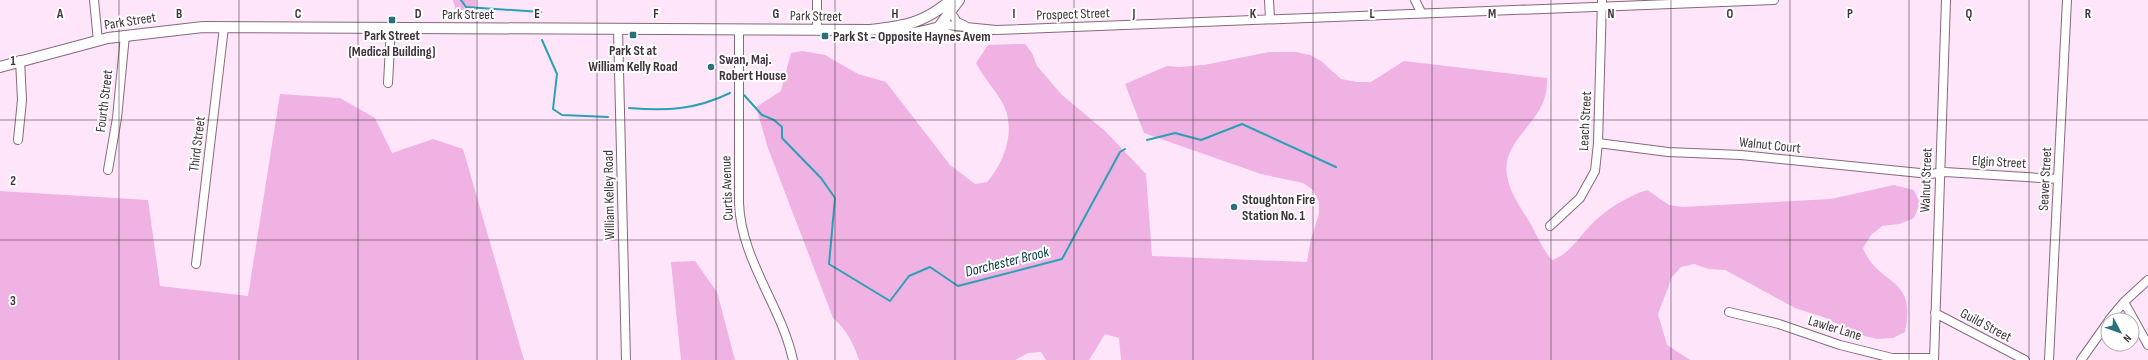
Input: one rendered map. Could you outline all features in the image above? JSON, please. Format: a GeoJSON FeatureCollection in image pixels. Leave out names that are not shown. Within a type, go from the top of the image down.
{"type":"FeatureCollection","features":[{"type":"Feature","properties":{"kind":"main road","name":"Park Street"},"geometry":{"type":"LineString","coordinates":[[869,30],[906,24],[930,16],[955,2]]}},
{"type":"Feature","properties":{"kind":"main road"},"geometry":{"type":"LineString","coordinates":[[954,17],[955,2]]}},
{"type":"Feature","properties":{"kind":"main road"},"geometry":{"type":"LineString","coordinates":[[930,16],[942,26],[955,2]]}},
{"type":"Feature","properties":{"kind":"main road","name":"Park Street"},"geometry":{"type":"LineString","coordinates":[[0,66],[125,35],[160,30],[224,26],[817,29],[869,30],[897,35],[927,32],[942,26]]}},
{"type":"Feature","properties":{"kind":"street"},"geometry":{"type":"LineString","coordinates":[[94,0],[98,41]]}},
{"type":"Feature","properties":{"kind":"street"},"geometry":{"type":"LineString","coordinates":[[816,0],[817,29]]}},
{"type":"Feature","properties":{"kind":"street"},"geometry":{"type":"LineString","coordinates":[[1269,0],[1270,19]]}},
{"type":"Feature","properties":{"kind":"street"},"geometry":{"type":"LineString","coordinates":[[1415,0],[1421,12]]}},
{"type":"Feature","properties":{"kind":"street","name":"Prospect Street"},"geometry":{"type":"LineString","coordinates":[[942,26],[947,35],[962,36],[996,30],[1421,12],[1509,6],[1774,0]]}},
{"type":"Feature","properties":{"kind":"street","name":"Walnut Street"},"geometry":{"type":"LineString","coordinates":[[1934,359],[1939,173],[1946,0]]}},
{"type":"Feature","properties":{"kind":"street","name":"Seaver Street"},"geometry":{"type":"LineString","coordinates":[[2049,360],[2067,0]]}},
{"type":"Feature","properties":{"kind":"street","name":"Leach Street"},"geometry":{"type":"LineString","coordinates":[[1550,226],[1580,198],[1588,186],[1595,170],[1598,143],[1602,3]]}},
{"type":"Feature","properties":{"kind":"street","name":"Prospect Street"},"geometry":{"type":"LineString","coordinates":[[954,17],[960,24],[970,27]]}},
{"type":"Feature","properties":{"kind":"street","name":"Third Street"},"geometry":{"type":"LineString","coordinates":[[196,264],[224,26]]}},
{"type":"Feature","properties":{"kind":"street","name":"Prospect Street"},"geometry":{"type":"LineString","coordinates":[[942,26],[996,30]]}},
{"type":"Feature","properties":{"kind":"street"},"geometry":{"type":"LineString","coordinates":[[388,83],[391,27]]}},
{"type":"Feature","properties":{"kind":"street","name":"William Kelley Road"},"geometry":{"type":"LineString","coordinates":[[618,29],[626,360]]}},
{"type":"Feature","properties":{"kind":"street","name":"Curtis Avenue"},"geometry":{"type":"LineString","coordinates":[[740,29],[739,203],[741,227],[753,265],[783,328],[792,360]]}},
{"type":"Feature","properties":{"kind":"street","name":"Fourth Street"},"geometry":{"type":"LineString","coordinates":[[108,170],[117,118],[125,35]]}},
{"type":"Feature","properties":{"kind":"street"},"geometry":{"type":"LineString","coordinates":[[18,140],[22,100],[20,60]]}},
{"type":"Feature","properties":{"kind":"street","name":"Walnut Court"},"geometry":{"type":"LineString","coordinates":[[1598,143],[1668,152],[1741,155],[1865,169],[1930,174],[1939,173]]}},
{"type":"Feature","properties":{"kind":"street","name":"Elgin Street"},"geometry":{"type":"LineString","coordinates":[[1939,173],[2058,179]]}},
{"type":"Feature","properties":{"kind":"street"},"geometry":{"type":"LineString","coordinates":[[2116,312],[2124,302],[2148,280]]}},
{"type":"Feature","properties":{"kind":"street"},"geometry":{"type":"LineString","coordinates":[[2124,302],[2148,345]]}},
{"type":"Feature","properties":{"kind":"street","name":"Lawler Lane"},"geometry":{"type":"LineString","coordinates":[[1729,312],[1779,324],[1840,344],[1892,358],[1934,359]]}},
{"type":"Feature","properties":{"kind":"street","name":"Guild Street"},"geometry":{"type":"LineString","coordinates":[[1935,313],[2025,360]]}},
{"type":"Feature","properties":{"kind":"street"},"geometry":{"type":"LineString","coordinates":[[2081,360],[2100,334]]}},
{"type":"Feature","properties":{"kind":"shaded area"},"geometry":{"type":"Polygon","coordinates":[[[453,0],[476,0],[475,15],[457,15],[453,0]]]}},
{"type":"Feature","properties":{"kind":"shaded area"},"geometry":{"type":"Polygon","coordinates":[[[1025,44],[1032,53],[1037,66],[1062,95],[1105,131],[1146,174],[1152,256],[1307,262],[1311,239],[1319,214],[1319,202],[1313,190],[1303,183],[1261,174],[1144,133],[1125,84],[1167,66],[1179,67],[1204,65],[1269,52],[1296,52],[1310,55],[1321,61],[1341,79],[1357,82],[1371,82],[1404,61],[1547,78],[1544,100],[1536,116],[1512,148],[1506,169],[1515,199],[1532,226],[1543,248],[1552,260],[1569,250],[1596,220],[1610,209],[1631,196],[1647,190],[1669,205],[1682,207],[1831,199],[1894,185],[1914,190],[1920,203],[1914,218],[1899,224],[1882,226],[1871,235],[1863,248],[1870,261],[1901,290],[1906,300],[1907,313],[1905,332],[1893,338],[1877,339],[1861,335],[1823,317],[1795,308],[1725,270],[1709,269],[1694,264],[1681,267],[1672,277],[1658,314],[1667,345],[1690,360],[1121,360],[1119,338],[1105,334],[1089,360],[1046,360],[1041,352],[1028,353],[1015,360],[859,360],[849,337],[833,318],[768,148],[756,107],[781,91],[791,53],[802,51],[825,55],[858,74],[886,82],[950,165],[975,184],[987,182],[1004,155],[1009,134],[1009,123],[1002,102],[976,63],[988,45],[1025,44]]]}},
{"type":"Feature","properties":{"kind":"shaded area"},"geometry":{"type":"Polygon","coordinates":[[[280,94],[340,98],[375,118],[392,153],[433,139],[463,149],[524,360],[0,360],[0,191],[148,200],[160,286],[248,296],[280,94]]]}},
{"type":"Feature","properties":{"kind":"shaded area"},"geometry":{"type":"Polygon","coordinates":[[[695,261],[717,292],[735,360],[681,360],[671,262],[695,261]]]}},
{"type":"Feature","properties":{"kind":"waterway","name":"Dorchester Brook"},"geometry":{"type":"LineString","coordinates":[[461,0],[466,7],[541,12]]}},
{"type":"Feature","properties":{"kind":"waterway","name":"Dorchester Brook"},"geometry":{"type":"LineString","coordinates":[[542,40],[557,74],[553,109],[562,115],[608,117]]}},
{"type":"Feature","properties":{"kind":"waterway","name":"Dorchester Brook"},"geometry":{"type":"LineString","coordinates":[[629,108],[681,108],[705,103],[730,93]]}},
{"type":"Feature","properties":{"kind":"waterway","name":"Dorchester Brook"},"geometry":{"type":"LineString","coordinates":[[744,95],[762,115],[774,120],[782,127],[782,138],[821,178],[835,198],[829,264],[890,301],[909,276],[930,267],[958,286],[1062,259],[1120,152],[1125,149]]}},
{"type":"Feature","properties":{"kind":"waterway","name":"Dorchester Brook"},"geometry":{"type":"LineString","coordinates":[[1147,140],[1175,133],[1201,140],[1242,124],[1336,167]]}},
{"type":"Feature","properties":{"kind":"place","name":"Park Street (Medical Building)"},"geometry":{"type":"Point","coordinates":[392,20]}},
{"type":"Feature","properties":{"kind":"place","name":"Park St at William Kelly Road"},"geometry":{"type":"Point","coordinates":[633,35]}},
{"type":"Feature","properties":{"kind":"place","name":"Park St - Opposite Haynes Avem"},"geometry":{"type":"Point","coordinates":[825,36]}},
{"type":"Feature","properties":{"kind":"place","name":"Swan, Maj. Robert House"},"geometry":{"type":"Point","coordinates":[711,67]}},
{"type":"Feature","properties":{"kind":"place","name":"Stoughton Fire Station No. 1"},"geometry":{"type":"Point","coordinates":[1234,207]}}]}
